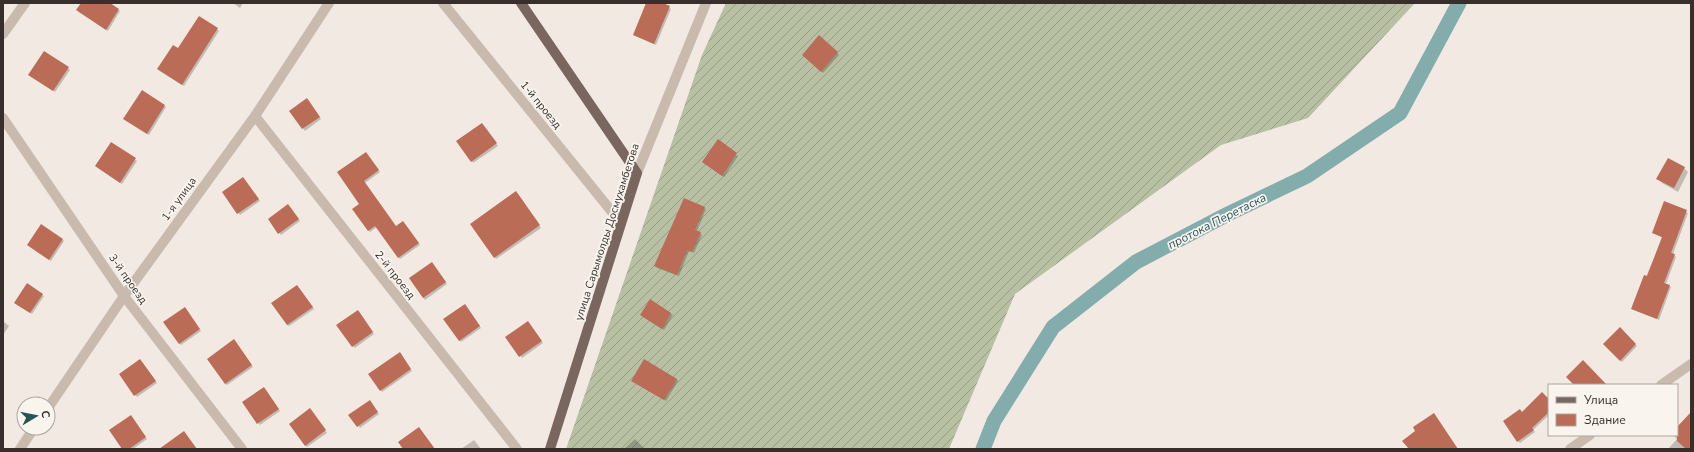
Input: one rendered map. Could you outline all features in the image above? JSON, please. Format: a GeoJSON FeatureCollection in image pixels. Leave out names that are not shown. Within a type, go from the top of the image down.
{"type":"FeatureCollection","features":[{"type":"Feature","properties":{"kind":"main road"},"geometry":{"type":"LineString","coordinates":[[521,3],[637,173]]}},
{"type":"Feature","properties":{"kind":"main road","name":"улица Сарымолды Досмухамбетова"},"geometry":{"type":"LineString","coordinates":[[550,449],[637,173]]}},
{"type":"Feature","properties":{"kind":"street"},"geometry":{"type":"LineString","coordinates":[[3,34],[26,3]]}},
{"type":"Feature","properties":{"kind":"street","name":"1-я улица"},"geometry":{"type":"LineString","coordinates":[[56,396],[124,296],[255,116],[329,3]]}},
{"type":"Feature","properties":{"kind":"street","name":"1-й проезд"},"geometry":{"type":"LineString","coordinates":[[442,3],[621,223]]}},
{"type":"Feature","properties":{"kind":"street","name":"улица Сарымолды Досмухамбетова"},"geometry":{"type":"LineString","coordinates":[[637,173],[706,3]]}},
{"type":"Feature","properties":{"kind":"street","name":"2-й проезд"},"geometry":{"type":"LineString","coordinates":[[255,116],[517,449]]}},
{"type":"Feature","properties":{"kind":"street","name":"3-й проезд"},"geometry":{"type":"LineString","coordinates":[[3,118],[124,296],[242,449]]}},
{"type":"Feature","properties":{"kind":"street"},"geometry":{"type":"LineString","coordinates":[[1662,384],[1691,364]]}},
{"type":"Feature","properties":{"kind":"street"},"geometry":{"type":"LineString","coordinates":[[20,449],[29,436]]}},
{"type":"Feature","properties":{"kind":"street"},"geometry":{"type":"LineString","coordinates":[[1570,449],[1589,436]]}},
{"type":"Feature","properties":{"kind":"green space"},"geometry":{"type":"Polygon","coordinates":[[[726,3],[1415,3],[1308,118],[1221,145],[1015,294],[949,449],[566,449],[702,55],[726,3]]]}},
{"type":"Feature","properties":{"kind":"building"},"geometry":{"type":"Polygon","coordinates":[[[81,3],[110,3],[119,9],[106,30],[76,10],[81,3]]]}},
{"type":"Feature","properties":{"kind":"building"},"geometry":{"type":"Polygon","coordinates":[[[646,3],[663,3],[670,6],[654,44],[633,35],[646,3]]]}},
{"type":"Feature","properties":{"kind":"building"},"geometry":{"type":"Polygon","coordinates":[[[199,16],[218,28],[182,85],[157,69],[173,45],[178,48],[199,16]]]}},
{"type":"Feature","properties":{"kind":"building"},"geometry":{"type":"Polygon","coordinates":[[[819,35],[838,52],[821,72],[802,55],[819,35]]]}},
{"type":"Feature","properties":{"kind":"building"},"geometry":{"type":"Polygon","coordinates":[[[44,51],[69,67],[53,91],[28,75],[44,51]]]}},
{"type":"Feature","properties":{"kind":"building"},"geometry":{"type":"Polygon","coordinates":[[[142,90],[165,105],[147,134],[123,119],[142,90]]]}},
{"type":"Feature","properties":{"kind":"building"},"geometry":{"type":"Polygon","coordinates":[[[307,98],[320,117],[302,129],[289,111],[307,98]]]}},
{"type":"Feature","properties":{"kind":"building"},"geometry":{"type":"Polygon","coordinates":[[[482,123],[497,143],[471,162],[456,141],[482,123]]]}},
{"type":"Feature","properties":{"kind":"building"},"geometry":{"type":"Polygon","coordinates":[[[718,139],[737,153],[722,176],[702,162],[718,139]]]}},
{"type":"Feature","properties":{"kind":"building"},"geometry":{"type":"Polygon","coordinates":[[[111,142],[136,158],[120,183],[95,166],[111,142]]]}},
{"type":"Feature","properties":{"kind":"building"},"geometry":{"type":"Polygon","coordinates":[[[366,152],[379,170],[364,181],[396,226],[403,221],[419,243],[398,258],[375,226],[368,231],[352,209],[359,204],[337,172],[366,152]]]}},
{"type":"Feature","properties":{"kind":"building"},"geometry":{"type":"Polygon","coordinates":[[[1668,158],[1685,167],[1674,188],[1656,179],[1668,158]]]}},
{"type":"Feature","properties":{"kind":"building"},"geometry":{"type":"Polygon","coordinates":[[[243,177],[259,199],[237,214],[222,192],[243,177]]]}},
{"type":"Feature","properties":{"kind":"building"},"geometry":{"type":"Polygon","coordinates":[[[516,191],[540,225],[494,258],[470,224],[516,191]]]}},
{"type":"Feature","properties":{"kind":"building"},"geometry":{"type":"Polygon","coordinates":[[[684,198],[705,207],[695,230],[701,232],[692,252],[687,250],[677,275],[654,266],[684,198]]]}},
{"type":"Feature","properties":{"kind":"building"},"geometry":{"type":"Polygon","coordinates":[[[1664,201],[1687,210],[1671,253],[1675,254],[1664,283],[1670,285],[1657,319],[1631,309],[1644,275],[1647,276],[1662,237],[1652,233],[1664,201]]]}},
{"type":"Feature","properties":{"kind":"building"},"geometry":{"type":"Polygon","coordinates":[[[288,204],[299,219],[278,234],[268,219],[288,204]]]}},
{"type":"Feature","properties":{"kind":"building"},"geometry":{"type":"Polygon","coordinates":[[[41,224],[63,239],[49,260],[27,245],[41,224]]]}},
{"type":"Feature","properties":{"kind":"building"},"geometry":{"type":"Polygon","coordinates":[[[432,262],[446,282],[423,298],[409,278],[432,262]]]}},
{"type":"Feature","properties":{"kind":"building"},"geometry":{"type":"Polygon","coordinates":[[[27,283],[43,294],[30,313],[14,303],[27,283]]]}},
{"type":"Feature","properties":{"kind":"building"},"geometry":{"type":"Polygon","coordinates":[[[297,285],[313,307],[287,325],[271,303],[297,285]]]}},
{"type":"Feature","properties":{"kind":"building"},"geometry":{"type":"Polygon","coordinates":[[[650,299],[671,313],[662,329],[640,315],[650,299]]]}},
{"type":"Feature","properties":{"kind":"building"},"geometry":{"type":"Polygon","coordinates":[[[465,304],[480,326],[459,341],[443,319],[465,304]]]}},
{"type":"Feature","properties":{"kind":"building"},"geometry":{"type":"Polygon","coordinates":[[[185,307],[200,329],[179,344],[163,322],[185,307]]]}},
{"type":"Feature","properties":{"kind":"building"},"geometry":{"type":"Polygon","coordinates":[[[358,310],[373,332],[352,347],[336,325],[358,310]]]}},
{"type":"Feature","properties":{"kind":"building"},"geometry":{"type":"Polygon","coordinates":[[[528,321],[542,341],[519,357],[505,337],[528,321]]]}},
{"type":"Feature","properties":{"kind":"building"},"geometry":{"type":"Polygon","coordinates":[[[1620,327],[1636,344],[1620,361],[1603,344],[1620,327]]]}},
{"type":"Feature","properties":{"kind":"building"},"geometry":{"type":"Polygon","coordinates":[[[234,339],[252,365],[225,384],[207,359],[234,339]]]}},
{"type":"Feature","properties":{"kind":"building"},"geometry":{"type":"Polygon","coordinates":[[[400,352],[411,369],[380,391],[368,374],[400,352]]]}},
{"type":"Feature","properties":{"kind":"building"},"geometry":{"type":"Polygon","coordinates":[[[140,359],[156,381],[134,396],[119,374],[140,359]]]}},
{"type":"Feature","properties":{"kind":"building"},"geometry":{"type":"Polygon","coordinates":[[[644,359],[677,379],[664,400],[631,381],[644,359]]]}},
{"type":"Feature","properties":{"kind":"building"},"geometry":{"type":"Polygon","coordinates":[[[1583,360],[1606,384],[1573,384],[1566,377],[1583,360]]]}},
{"type":"Feature","properties":{"kind":"building"},"geometry":{"type":"Polygon","coordinates":[[[264,387],[279,409],[257,424],[242,402],[264,387]]]}},
{"type":"Feature","properties":{"kind":"building"},"geometry":{"type":"Polygon","coordinates":[[[1542,392],[1548,398],[1548,413],[1532,428],[1534,430],[1517,442],[1503,421],[1520,409],[1522,412],[1542,392]]]}},
{"type":"Feature","properties":{"kind":"building"},"geometry":{"type":"Polygon","coordinates":[[[370,400],[378,412],[357,427],[348,415],[370,400]]]}},
{"type":"Feature","properties":{"kind":"building"},"geometry":{"type":"Polygon","coordinates":[[[310,408],[326,430],[305,446],[289,424],[310,408]]]}},
{"type":"Feature","properties":{"kind":"building"},"geometry":{"type":"Polygon","coordinates":[[[1691,412],[1691,449],[1686,449],[1677,441],[1678,426],[1691,412]]]}},
{"type":"Feature","properties":{"kind":"building"},"geometry":{"type":"Polygon","coordinates":[[[1434,413],[1458,449],[1409,449],[1402,441],[1415,431],[1413,427],[1434,413]]]}},
{"type":"Feature","properties":{"kind":"building"},"geometry":{"type":"Polygon","coordinates":[[[131,415],[146,437],[129,449],[122,449],[109,430],[131,415]]]}},
{"type":"Feature","properties":{"kind":"building"},"geometry":{"type":"Polygon","coordinates":[[[419,427],[435,449],[403,449],[398,442],[419,427]]]}},
{"type":"Feature","properties":{"kind":"building"},"geometry":{"type":"Polygon","coordinates":[[[184,431],[197,449],[159,449],[184,431]]]}},
{"type":"Feature","properties":{"kind":"waterway","name":"протока Перетаска"},"geometry":{"type":"LineString","coordinates":[[983,449],[994,421],[1053,327],[1136,262],[1228,214],[1307,176],[1400,113],[1459,3]]}}]}
